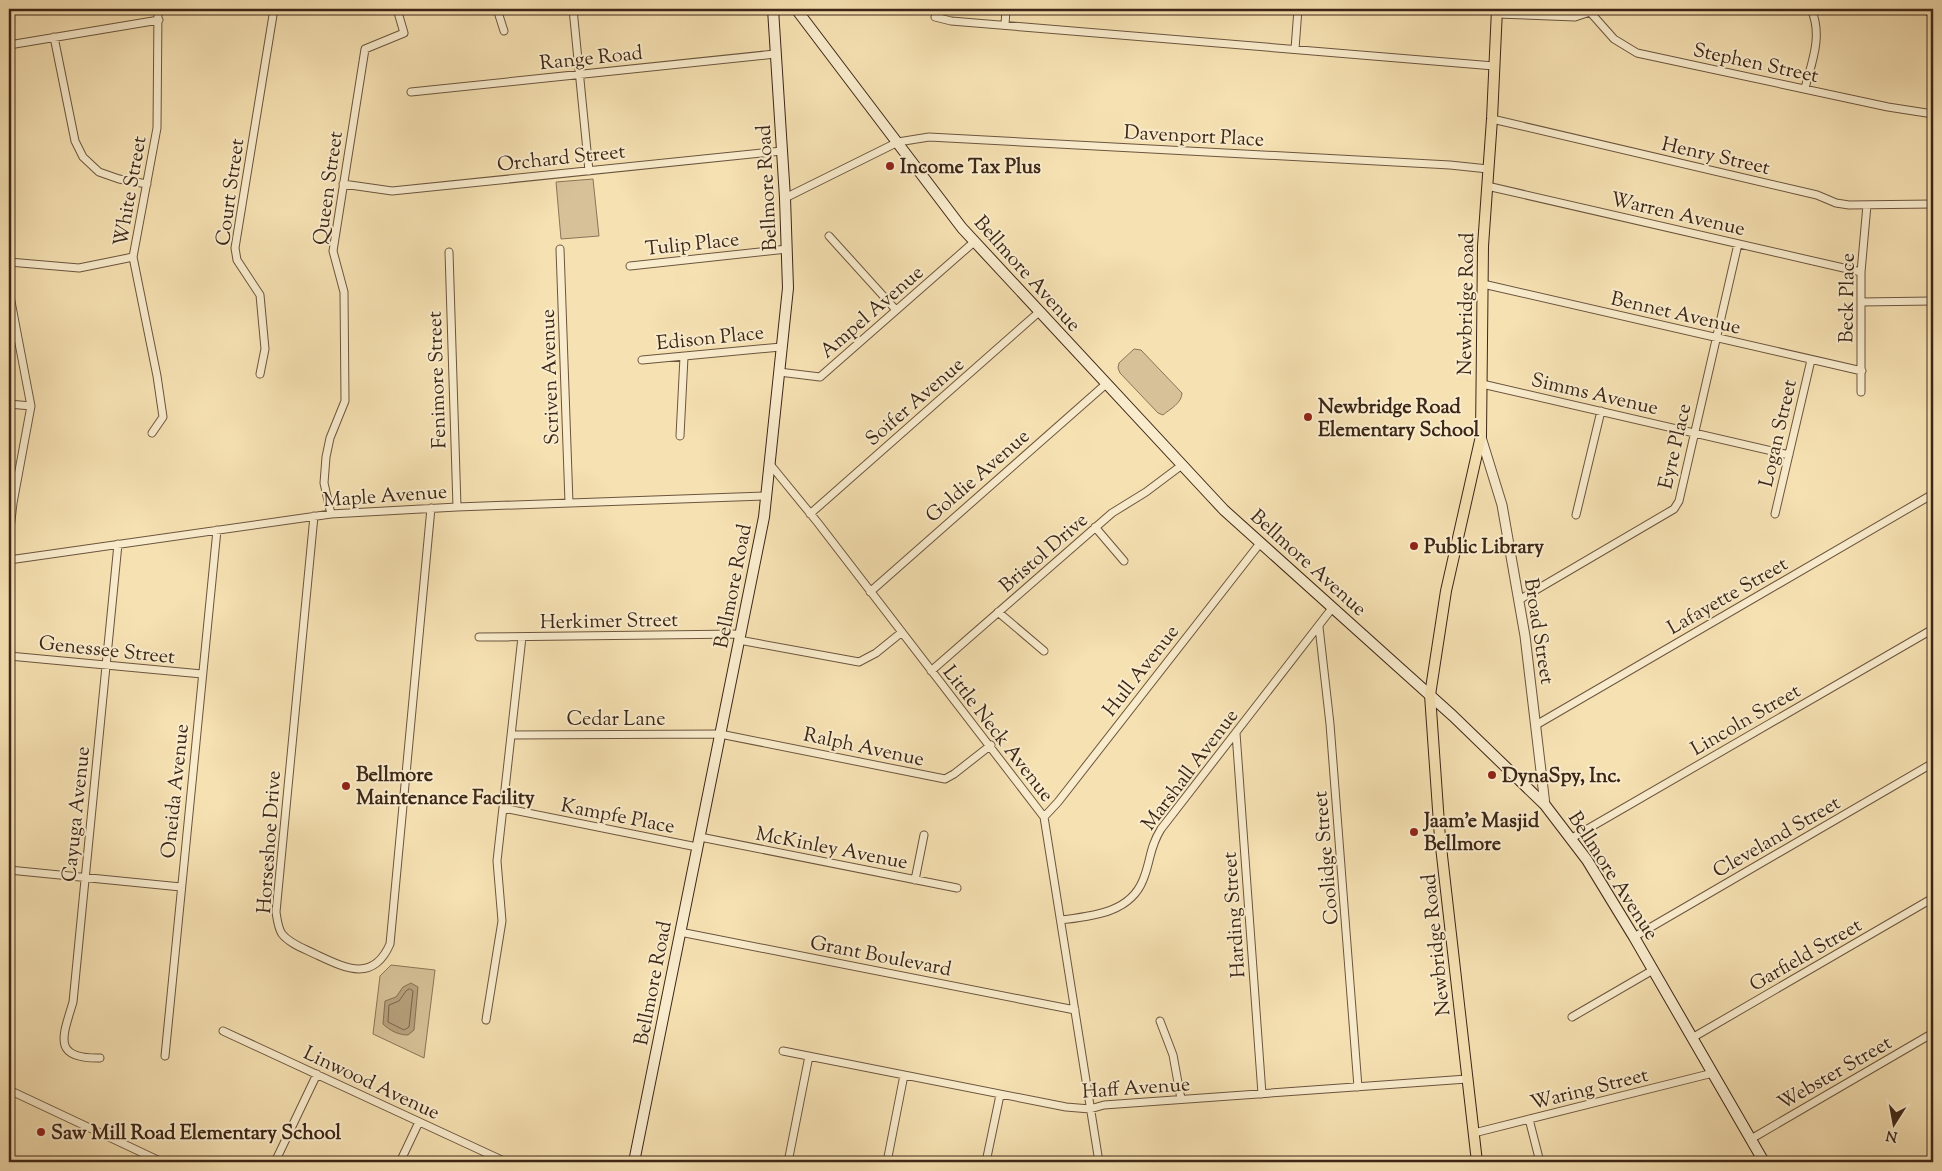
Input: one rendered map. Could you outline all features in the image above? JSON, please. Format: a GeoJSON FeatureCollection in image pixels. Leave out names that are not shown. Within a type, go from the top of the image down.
{"type":"FeatureCollection","features":[{"type":"Feature","properties":{"kind":"main road","name":"Bellmore Road"},"geometry":{"type":"LineString","coordinates":[[634,1162],[762,527],[766,496],[788,288],[785,198],[773,9]]}},
{"type":"Feature","properties":{"kind":"main road","name":"Bellmore Avenue"},"geometry":{"type":"LineString","coordinates":[[796,9],[962,228],[1224,510],[1430,695],[1545,805],[1572,838],[1634,937],[1751,1138],[1759,1161]]}},
{"type":"Feature","properties":{"kind":"main road","name":"Newbridge Road"},"geometry":{"type":"LineString","coordinates":[[1477,1162],[1440,838],[1430,695],[1446,591],[1481,436],[1483,246],[1497,11]]}},
{"type":"Feature","properties":{"kind":"street","name":"White Street"},"geometry":{"type":"LineString","coordinates":[[152,433],[163,417],[157,376],[133,257],[157,128],[158,9]]}},
{"type":"Feature","properties":{"kind":"street","name":"Court Street"},"geometry":{"type":"LineString","coordinates":[[260,374],[265,349],[260,295],[237,260],[235,248],[274,9]]}},
{"type":"Feature","properties":{"kind":"street","name":"Queen Street"},"geometry":{"type":"LineString","coordinates":[[330,514],[324,483],[326,457],[330,438],[345,401],[344,292],[332,251],[365,49],[404,33],[397,9]]}},
{"type":"Feature","properties":{"kind":"street"},"geometry":{"type":"LineString","coordinates":[[497,9],[504,31]]}},
{"type":"Feature","properties":{"kind":"street"},"geometry":{"type":"LineString","coordinates":[[573,9],[589,171]]}},
{"type":"Feature","properties":{"kind":"street"},"geometry":{"type":"LineString","coordinates":[[1005,25],[1006,9]]}},
{"type":"Feature","properties":{"kind":"street"},"geometry":{"type":"LineString","coordinates":[[1295,49],[1298,9]]}},
{"type":"Feature","properties":{"kind":"street"},"geometry":{"type":"LineString","coordinates":[[1805,88],[1817,45],[1811,9]]}},
{"type":"Feature","properties":{"kind":"street"},"geometry":{"type":"LineString","coordinates":[[1926,9],[1933,16]]}},
{"type":"Feature","properties":{"kind":"street"},"geometry":{"type":"LineString","coordinates":[[1497,11],[1576,18],[1591,10]]}},
{"type":"Feature","properties":{"kind":"street","name":"Stephen Street"},"geometry":{"type":"LineString","coordinates":[[1591,10],[1614,38],[1637,53],[1888,107],[1933,114]]}},
{"type":"Feature","properties":{"kind":"street"},"geometry":{"type":"LineString","coordinates":[[935,17],[951,21],[1494,66]]}},
{"type":"Feature","properties":{"kind":"street"},"geometry":{"type":"LineString","coordinates":[[9,45],[158,20]]}},
{"type":"Feature","properties":{"kind":"street"},"geometry":{"type":"LineString","coordinates":[[54,37],[75,141],[83,157],[99,172],[119,179],[147,184]]}},
{"type":"Feature","properties":{"kind":"street","name":"Range Road"},"geometry":{"type":"LineString","coordinates":[[411,92],[775,54]]}},
{"type":"Feature","properties":{"kind":"street","name":"Henry Street"},"geometry":{"type":"LineString","coordinates":[[1492,119],[1817,195],[1849,205],[1933,204]]}},
{"type":"Feature","properties":{"kind":"street","name":"Davenport Place"},"geometry":{"type":"LineString","coordinates":[[785,198],[898,142],[928,137],[1450,165],[1488,169]]}},
{"type":"Feature","properties":{"kind":"street","name":"Orchard Street"},"geometry":{"type":"LineString","coordinates":[[343,184],[392,191],[782,151]]}},
{"type":"Feature","properties":{"kind":"street","name":"Warren Avenue"},"geometry":{"type":"LineString","coordinates":[[1487,186],[1861,272]]}},
{"type":"Feature","properties":{"kind":"street","name":"Beck Place"},"geometry":{"type":"LineString","coordinates":[[1861,392],[1861,272],[1866,204]]}},
{"type":"Feature","properties":{"kind":"street"},"geometry":{"type":"LineString","coordinates":[[829,236],[896,310]]}},
{"type":"Feature","properties":{"kind":"street","name":"Ampel Avenue"},"geometry":{"type":"LineString","coordinates":[[779,372],[820,377],[974,242]]}},
{"type":"Feature","properties":{"kind":"street","name":"Eyre Place"},"geometry":{"type":"LineString","coordinates":[[1519,600],[1674,510],[1679,501],[1738,244]]}},
{"type":"Feature","properties":{"kind":"street","name":"Tulip Place"},"geometry":{"type":"LineString","coordinates":[[630,266],[787,248]]}},
{"type":"Feature","properties":{"kind":"street","name":"Scriven Avenue"},"geometry":{"type":"LineString","coordinates":[[560,249],[569,503]]}},
{"type":"Feature","properties":{"kind":"street","name":"Fenimore Street"},"geometry":{"type":"LineString","coordinates":[[449,252],[457,507]]}},
{"type":"Feature","properties":{"kind":"street"},"geometry":{"type":"LineString","coordinates":[[9,262],[79,268],[133,257]]}},
{"type":"Feature","properties":{"kind":"street","name":"Bennet Avenue"},"geometry":{"type":"LineString","coordinates":[[1483,284],[1862,371]]}},
{"type":"Feature","properties":{"kind":"street"},"geometry":{"type":"LineString","coordinates":[[9,291],[31,406],[11,502],[9,538]]}},
{"type":"Feature","properties":{"kind":"street"},"geometry":{"type":"LineString","coordinates":[[1861,302],[1933,301]]}},
{"type":"Feature","properties":{"kind":"street","name":"Soifer Avenue"},"geometry":{"type":"LineString","coordinates":[[810,514],[1039,312]]}},
{"type":"Feature","properties":{"kind":"street","name":"Edison Place"},"geometry":{"type":"LineString","coordinates":[[642,360],[781,347]]}},
{"type":"Feature","properties":{"kind":"street"},"geometry":{"type":"LineString","coordinates":[[680,436],[684,357]]}},
{"type":"Feature","properties":{"kind":"street","name":"Logan Street"},"geometry":{"type":"LineString","coordinates":[[1775,514],[1810,360]]}},
{"type":"Feature","properties":{"kind":"street","name":"Goldie Avenue"},"geometry":{"type":"LineString","coordinates":[[870,592],[1106,384]]}},
{"type":"Feature","properties":{"kind":"street","name":"Simms Avenue"},"geometry":{"type":"LineString","coordinates":[[1482,384],[1789,455]]}},
{"type":"Feature","properties":{"kind":"street"},"geometry":{"type":"LineString","coordinates":[[9,404],[31,406]]}},
{"type":"Feature","properties":{"kind":"street"},"geometry":{"type":"LineString","coordinates":[[1576,515],[1601,411]]}},
{"type":"Feature","properties":{"kind":"street","name":"Broad Street"},"geometry":{"type":"LineString","coordinates":[[1481,436],[1502,505],[1519,600],[1545,805]]}},
{"type":"Feature","properties":{"kind":"street","name":"Little Neck Avenue"},"geometry":{"type":"LineString","coordinates":[[769,463],[1044,817],[1098,1162]]}},
{"type":"Feature","properties":{"kind":"street","name":"Bristol Drive"},"geometry":{"type":"LineString","coordinates":[[930,671],[1112,513],[1146,492],[1182,465]]}},
{"type":"Feature","properties":{"kind":"street","name":"Lafayette Street"},"geometry":{"type":"LineString","coordinates":[[1536,725],[1933,494]]}},
{"type":"Feature","properties":{"kind":"street","name":"Maple Avenue"},"geometry":{"type":"LineString","coordinates":[[9,560],[330,514],[431,508],[766,496]]}},
{"type":"Feature","properties":{"kind":"street","name":"Horseshoe Drive"},"geometry":{"type":"LineString","coordinates":[[314,516],[276,912],[282,934],[292,943],[344,967],[359,970],[374,965],[384,957],[390,944],[431,508]]}},
{"type":"Feature","properties":{"kind":"street"},"geometry":{"type":"LineString","coordinates":[[1095,527],[1124,561]]}},
{"type":"Feature","properties":{"kind":"street","name":"Oneida Avenue"},"geometry":{"type":"LineString","coordinates":[[165,1056],[216,530]]}},
{"type":"Feature","properties":{"kind":"street","name":"Hull Avenue"},"geometry":{"type":"LineString","coordinates":[[1044,817],[1058,802],[1261,542]]}},
{"type":"Feature","properties":{"kind":"street","name":"Cayuga Avenue"},"geometry":{"type":"LineString","coordinates":[[100,1058],[84,1058],[71,1053],[65,1047],[63,1036],[73,1002],[118,544]]}},
{"type":"Feature","properties":{"kind":"street","name":"Marshall Avenue"},"geometry":{"type":"LineString","coordinates":[[1061,920],[1107,912],[1118,908],[1130,899],[1143,879],[1151,849],[1161,829],[1333,607]]}},
{"type":"Feature","properties":{"kind":"street"},"geometry":{"type":"LineString","coordinates":[[998,612],[1044,651]]}},
{"type":"Feature","properties":{"kind":"street","name":"Coolidge Street"},"geometry":{"type":"LineString","coordinates":[[1319,627],[1332,743],[1358,1087]]}},
{"type":"Feature","properties":{"kind":"street","name":"Lincoln Street"},"geometry":{"type":"LineString","coordinates":[[1572,838],[1933,628]]}},
{"type":"Feature","properties":{"kind":"street","name":"Herkimer Street"},"geometry":{"type":"LineString","coordinates":[[479,637],[739,637],[859,662],[876,653],[902,632]]}},
{"type":"Feature","properties":{"kind":"street"},"geometry":{"type":"LineString","coordinates":[[486,1020],[502,921],[496,861],[522,637]]}},
{"type":"Feature","properties":{"kind":"street","name":"Genessee Street"},"geometry":{"type":"LineString","coordinates":[[9,656],[202,674]]}},
{"type":"Feature","properties":{"kind":"street","name":"Cedar Lane"},"geometry":{"type":"LineString","coordinates":[[511,735],[720,734]]}},
{"type":"Feature","properties":{"kind":"street","name":"Ralph Avenue"},"geometry":{"type":"LineString","coordinates":[[720,734],[945,779],[990,746]]}},
{"type":"Feature","properties":{"kind":"street","name":"Harding Street"},"geometry":{"type":"LineString","coordinates":[[1236,734],[1262,1094]]}},
{"type":"Feature","properties":{"kind":"street","name":"Cleveland Street"},"geometry":{"type":"LineString","coordinates":[[1634,937],[1933,763]]}},
{"type":"Feature","properties":{"kind":"street","name":"Kampfe Place"},"geometry":{"type":"LineString","coordinates":[[503,808],[698,842]]}},
{"type":"Feature","properties":{"kind":"street"},"geometry":{"type":"LineString","coordinates":[[915,880],[924,835]]}},
{"type":"Feature","properties":{"kind":"street","name":"McKinley Avenue"},"geometry":{"type":"LineString","coordinates":[[698,842],[957,888]]}},
{"type":"Feature","properties":{"kind":"street"},"geometry":{"type":"LineString","coordinates":[[9,870],[181,887]]}},
{"type":"Feature","properties":{"kind":"street","name":"Garfield Street"},"geometry":{"type":"LineString","coordinates":[[1692,1038],[1933,898]]}},
{"type":"Feature","properties":{"kind":"street","name":"Grant Boulevard"},"geometry":{"type":"LineString","coordinates":[[680,932],[1075,1010]]}},
{"type":"Feature","properties":{"kind":"street"},"geometry":{"type":"LineString","coordinates":[[1572,1017],[1653,970]]}},
{"type":"Feature","properties":{"kind":"street"},"geometry":{"type":"LineString","coordinates":[[1160,1021],[1173,1055],[1180,1099]]}},
{"type":"Feature","properties":{"kind":"street","name":"Linwood Avenue"},"geometry":{"type":"LineString","coordinates":[[224,1030],[506,1162]]}},
{"type":"Feature","properties":{"kind":"street","name":"Webster Street"},"geometry":{"type":"LineString","coordinates":[[1751,1138],[1933,1033]]}},
{"type":"Feature","properties":{"kind":"street","name":"Haff Avenue"},"geometry":{"type":"LineString","coordinates":[[783,1051],[1000,1095],[1066,1107],[1090,1109],[1104,1105],[1467,1079]]}},
{"type":"Feature","properties":{"kind":"street"},"geometry":{"type":"LineString","coordinates":[[788,1162],[809,1056]]}},
{"type":"Feature","properties":{"kind":"street","name":"Waring Street"},"geometry":{"type":"LineString","coordinates":[[1474,1134],[1713,1073]]}},
{"type":"Feature","properties":{"kind":"street"},"geometry":{"type":"LineString","coordinates":[[275,1162],[316,1074]]}},
{"type":"Feature","properties":{"kind":"street"},"geometry":{"type":"LineString","coordinates":[[887,1162],[904,1075]]}},
{"type":"Feature","properties":{"kind":"street"},"geometry":{"type":"LineString","coordinates":[[9,1090],[162,1162]]}},
{"type":"Feature","properties":{"kind":"street"},"geometry":{"type":"LineString","coordinates":[[986,1162],[1000,1095]]}},
{"type":"Feature","properties":{"kind":"street"},"geometry":{"type":"LineString","coordinates":[[1529,1120],[1540,1162]]}},
{"type":"Feature","properties":{"kind":"street"},"geometry":{"type":"LineString","coordinates":[[400,1162],[419,1122]]}},
{"type":"Feature","properties":{"kind":"shaded area"},"geometry":{"type":"Polygon","coordinates":[[[593,179],[599,236],[561,239],[556,182],[593,179]]]}},
{"type":"Feature","properties":{"kind":"shaded area"},"geometry":{"type":"Polygon","coordinates":[[[1134,349],[1141,350],[1182,393],[1178,403],[1163,415],[1158,413],[1120,373],[1119,363],[1134,349]]]}},
{"type":"Feature","properties":{"kind":"shaded area"},"geometry":{"type":"Polygon","coordinates":[[[391,965],[435,970],[424,1058],[373,1034],[380,976],[391,965]]]}},
{"type":"Feature","properties":{"kind":"water"},"geometry":{"type":"Polygon","coordinates":[[[411,983],[418,987],[414,1030],[405,1035],[392,1031],[383,1024],[385,1001],[396,997],[403,987],[411,983]]]}},
{"type":"Feature","properties":{"kind":"place","name":"Income Tax Plus"},"geometry":{"type":"Point","coordinates":[890,166]}},
{"type":"Feature","properties":{"kind":"place","name":"Newbridge Road Elementary School"},"geometry":{"type":"Point","coordinates":[1308,417]}},
{"type":"Feature","properties":{"kind":"place","name":"Public Library"},"geometry":{"type":"Point","coordinates":[1414,546]}},
{"type":"Feature","properties":{"kind":"place","name":"DynaSpy, Inc."},"geometry":{"type":"Point","coordinates":[1492,775]}},
{"type":"Feature","properties":{"kind":"place","name":"Bellmore Maintenance Facility"},"geometry":{"type":"Point","coordinates":[346,786]}},
{"type":"Feature","properties":{"kind":"place","name":"Jaam'e Masjid Bellmore"},"geometry":{"type":"Point","coordinates":[1414,832]}},
{"type":"Feature","properties":{"kind":"place","name":"Saw Mill Road Elementary School"},"geometry":{"type":"Point","coordinates":[41,1132]}}]}
